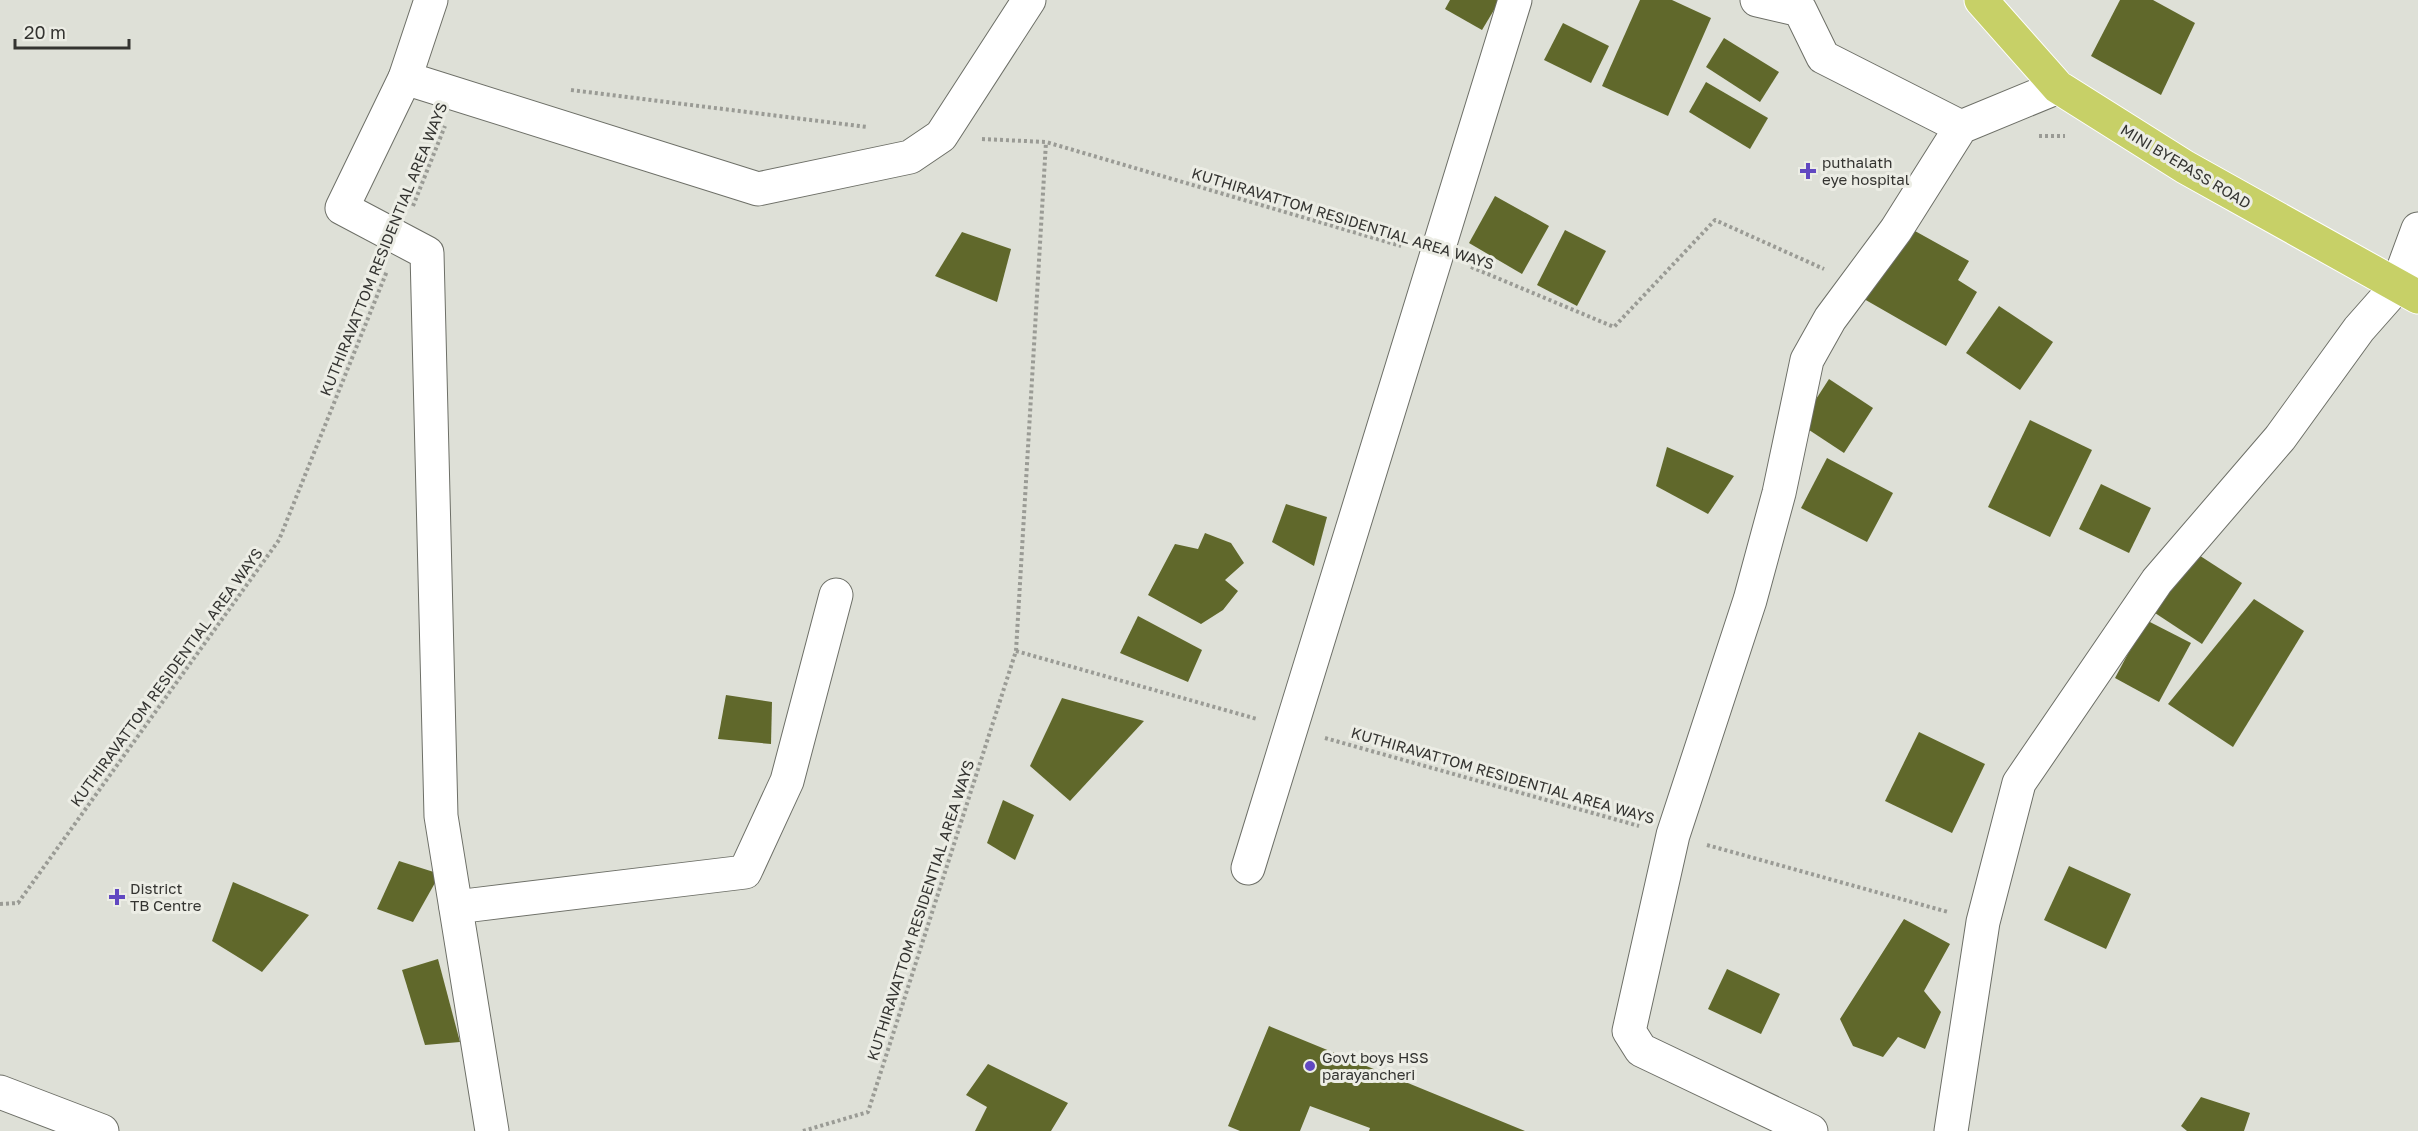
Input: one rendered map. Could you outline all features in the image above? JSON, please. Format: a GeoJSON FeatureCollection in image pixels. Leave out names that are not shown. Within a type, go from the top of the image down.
{"type":"FeatureCollection","features":[{"type":"Feature","properties":{"kind":"main road","name":"MINI BYEPASS ROAD"},"geometry":{"type":"LineString","coordinates":[[1981,0],[2058,87],[2185,167],[2407,292]]}},
{"type":"Feature","properties":{"kind":"street"},"geometry":{"type":"LineString","coordinates":[[431,0],[405,78],[342,208],[427,253],[441,816],[492,1131]]}},
{"type":"Feature","properties":{"kind":"street"},"geometry":{"type":"LineString","coordinates":[[405,78],[758,189],[910,157],[941,136],[1029,0]]}},
{"type":"Feature","properties":{"kind":"street"},"geometry":{"type":"LineString","coordinates":[[1248,868],[1515,0]]}},
{"type":"Feature","properties":{"kind":"street"},"geometry":{"type":"LineString","coordinates":[[1756,0],[1800,10],[1823,57],[1961,127]]}},
{"type":"Feature","properties":{"kind":"street"},"geometry":{"type":"LineString","coordinates":[[1811,1131],[1641,1050],[1629,1031],[1673,835],[1750,600],[1779,493],[1807,360],[1830,319],[1896,230],[1961,127],[2058,87]]}},
{"type":"Feature","properties":{"kind":"street"},"geometry":{"type":"LineString","coordinates":[[1951,1131],[1983,922],[2019,783],[2157,581],[2280,438],[2359,329],[2407,292],[2418,229]]}},
{"type":"Feature","properties":{"kind":"street"},"geometry":{"type":"LineString","coordinates":[[456,907],[744,872],[788,781],[836,595]]}},
{"type":"Feature","properties":{"kind":"street"},"geometry":{"type":"LineString","coordinates":[[0,1092],[102,1131]]}},
{"type":"Feature","properties":{"kind":"path"},"geometry":{"type":"LineString","coordinates":[[570,90],[872,128]]}},
{"type":"Feature","properties":{"kind":"path","name":"KUTHIRAVATTOM RESIDENTIAL AREA WAYS"},"geometry":{"type":"LineString","coordinates":[[0,904],[18,903],[279,540],[458,94]]}},
{"type":"Feature","properties":{"kind":"path","name":"KUTHIRAVATTOM RESIDENTIAL AREA WAYS"},"geometry":{"type":"LineString","coordinates":[[941,136],[1046,142],[1481,270],[1614,327],[1714,220],[1829,271]]}},
{"type":"Feature","properties":{"kind":"path"},"geometry":{"type":"LineString","coordinates":[[2032,136],[2065,136],[2076,139]]}},
{"type":"Feature","properties":{"kind":"path","name":"KUTHIRAVATTOM RESIDENTIAL AREA WAYS"},"geometry":{"type":"LineString","coordinates":[[803,1131],[868,1112],[1016,651],[1046,142]]}},
{"type":"Feature","properties":{"kind":"path","name":"KUTHIRAVATTOM RESIDENTIAL AREA WAYS"},"geometry":{"type":"LineString","coordinates":[[1016,651],[1983,922]]}},
{"type":"Feature","properties":{"kind":"building"},"geometry":{"type":"Polygon","coordinates":[[[1450,0],[1500,0],[1482,30],[1445,9],[1450,0]]]}},
{"type":"Feature","properties":{"kind":"building"},"geometry":{"type":"Polygon","coordinates":[[[1640,0],[1672,0],[1711,18],[1668,116],[1602,86],[1640,0]]]}},
{"type":"Feature","properties":{"kind":"building"},"geometry":{"type":"Polygon","coordinates":[[[2120,0],[2153,0],[2195,23],[2161,95],[2091,56],[2120,0]]]}},
{"type":"Feature","properties":{"kind":"building"},"geometry":{"type":"Polygon","coordinates":[[[1563,23],[1609,46],[1591,83],[1544,60],[1563,23]]]}},
{"type":"Feature","properties":{"kind":"building"},"geometry":{"type":"Polygon","coordinates":[[[1724,38],[1779,72],[1760,102],[1706,67],[1724,38]]]}},
{"type":"Feature","properties":{"kind":"building"},"geometry":{"type":"Polygon","coordinates":[[[1706,82],[1768,118],[1750,149],[1689,112],[1706,82]]]}},
{"type":"Feature","properties":{"kind":"building"},"geometry":{"type":"Polygon","coordinates":[[[1495,196],[1549,226],[1522,274],[1469,243],[1495,196]]]}},
{"type":"Feature","properties":{"kind":"building"},"geometry":{"type":"Polygon","coordinates":[[[1906,226],[1969,261],[1958,280],[1977,292],[1946,346],[1864,299],[1906,226]]]}},
{"type":"Feature","properties":{"kind":"building"},"geometry":{"type":"Polygon","coordinates":[[[1565,230],[1606,251],[1577,306],[1537,285],[1565,230]]]}},
{"type":"Feature","properties":{"kind":"building"},"geometry":{"type":"Polygon","coordinates":[[[962,232],[1011,249],[997,302],[935,276],[962,232]]]}},
{"type":"Feature","properties":{"kind":"building"},"geometry":{"type":"Polygon","coordinates":[[[1999,306],[2053,342],[2020,390],[1966,353],[1999,306]]]}},
{"type":"Feature","properties":{"kind":"building"},"geometry":{"type":"Polygon","coordinates":[[[1829,379],[1873,408],[1844,453],[1800,424],[1829,379]]]}},
{"type":"Feature","properties":{"kind":"building"},"geometry":{"type":"Polygon","coordinates":[[[2030,420],[2092,450],[2050,537],[1988,507],[2030,420]]]}},
{"type":"Feature","properties":{"kind":"building"},"geometry":{"type":"Polygon","coordinates":[[[1667,447],[1734,476],[1708,514],[1656,486],[1667,447]]]}},
{"type":"Feature","properties":{"kind":"building"},"geometry":{"type":"Polygon","coordinates":[[[1827,458],[1893,493],[1867,542],[1801,508],[1827,458]]]}},
{"type":"Feature","properties":{"kind":"building"},"geometry":{"type":"Polygon","coordinates":[[[2101,484],[2151,508],[2129,553],[2079,529],[2101,484]]]}},
{"type":"Feature","properties":{"kind":"building"},"geometry":{"type":"Polygon","coordinates":[[[1286,504],[1327,517],[1314,566],[1272,542],[1286,504]]]}},
{"type":"Feature","properties":{"kind":"building"},"geometry":{"type":"Polygon","coordinates":[[[1205,533],[1231,543],[1244,563],[1225,580],[1238,591],[1223,610],[1201,624],[1148,595],[1175,544],[1198,549],[1205,533]]]}},
{"type":"Feature","properties":{"kind":"building"},"geometry":{"type":"Polygon","coordinates":[[[2191,550],[2242,583],[2202,644],[2152,611],[2191,550]]]}},
{"type":"Feature","properties":{"kind":"building"},"geometry":{"type":"Polygon","coordinates":[[[2254,599],[2304,631],[2233,747],[2168,704],[2254,599]]]}},
{"type":"Feature","properties":{"kind":"building"},"geometry":{"type":"Polygon","coordinates":[[[1138,616],[1202,650],[1188,682],[1120,653],[1138,616]]]}},
{"type":"Feature","properties":{"kind":"building"},"geometry":{"type":"Polygon","coordinates":[[[2146,620],[2191,643],[2159,702],[2115,678],[2146,620]]]}},
{"type":"Feature","properties":{"kind":"building"},"geometry":{"type":"Polygon","coordinates":[[[726,695],[772,702],[771,744],[718,739],[726,695]]]}},
{"type":"Feature","properties":{"kind":"building"},"geometry":{"type":"Polygon","coordinates":[[[1062,698],[1144,721],[1070,801],[1030,766],[1062,698]]]}},
{"type":"Feature","properties":{"kind":"building"},"geometry":{"type":"Polygon","coordinates":[[[1919,732],[1985,764],[1952,833],[1885,801],[1919,732]]]}},
{"type":"Feature","properties":{"kind":"building"},"geometry":{"type":"Polygon","coordinates":[[[1003,800],[1034,815],[1015,860],[987,843],[1003,800]]]}},
{"type":"Feature","properties":{"kind":"building"},"geometry":{"type":"Polygon","coordinates":[[[399,861],[440,874],[413,922],[377,909],[399,861]]]}},
{"type":"Feature","properties":{"kind":"building"},"geometry":{"type":"Polygon","coordinates":[[[2069,866],[2131,894],[2106,949],[2044,920],[2069,866]]]}},
{"type":"Feature","properties":{"kind":"building"},"geometry":{"type":"Polygon","coordinates":[[[233,882],[309,915],[262,972],[212,941],[233,882]]]}},
{"type":"Feature","properties":{"kind":"building"},"geometry":{"type":"Polygon","coordinates":[[[1904,919],[1950,944],[1924,991],[1941,1012],[1925,1049],[1898,1037],[1883,1057],[1853,1046],[1840,1019],[1904,919]]]}},
{"type":"Feature","properties":{"kind":"building"},"geometry":{"type":"Polygon","coordinates":[[[438,959],[460,1042],[425,1045],[402,970],[438,959]]]}},
{"type":"Feature","properties":{"kind":"building"},"geometry":{"type":"Polygon","coordinates":[[[1727,969],[1780,994],[1761,1034],[1708,1009],[1727,969]]]}},
{"type":"Feature","properties":{"kind":"building","name":"Govt boys HSS parayancheri"},"geometry":{"type":"Polygon","coordinates":[[[1269,1026],[1525,1131],[1369,1131],[1370,1128],[1310,1106],[1300,1131],[1240,1131],[1228,1126],[1269,1026]]]}},
{"type":"Feature","properties":{"kind":"building"},"geometry":{"type":"Polygon","coordinates":[[[988,1064],[1068,1103],[1051,1131],[975,1131],[987,1107],[966,1095],[988,1064]]]}},
{"type":"Feature","properties":{"kind":"building"},"geometry":{"type":"Polygon","coordinates":[[[2201,1097],[2250,1113],[2244,1131],[2187,1131],[2181,1126],[2201,1097]]]}},
{"type":"Feature","properties":{"kind":"place","name":"puthalath eye hospital"},"geometry":{"type":"Point","coordinates":[1808,171]}},
{"type":"Feature","properties":{"kind":"place","name":"District TB Centre"},"geometry":{"type":"Point","coordinates":[117,897]}},
{"type":"Feature","properties":{"kind":"place","name":"Govt boys HSS parayancheri"},"geometry":{"type":"Point","coordinates":[1310,1066]}}]}
